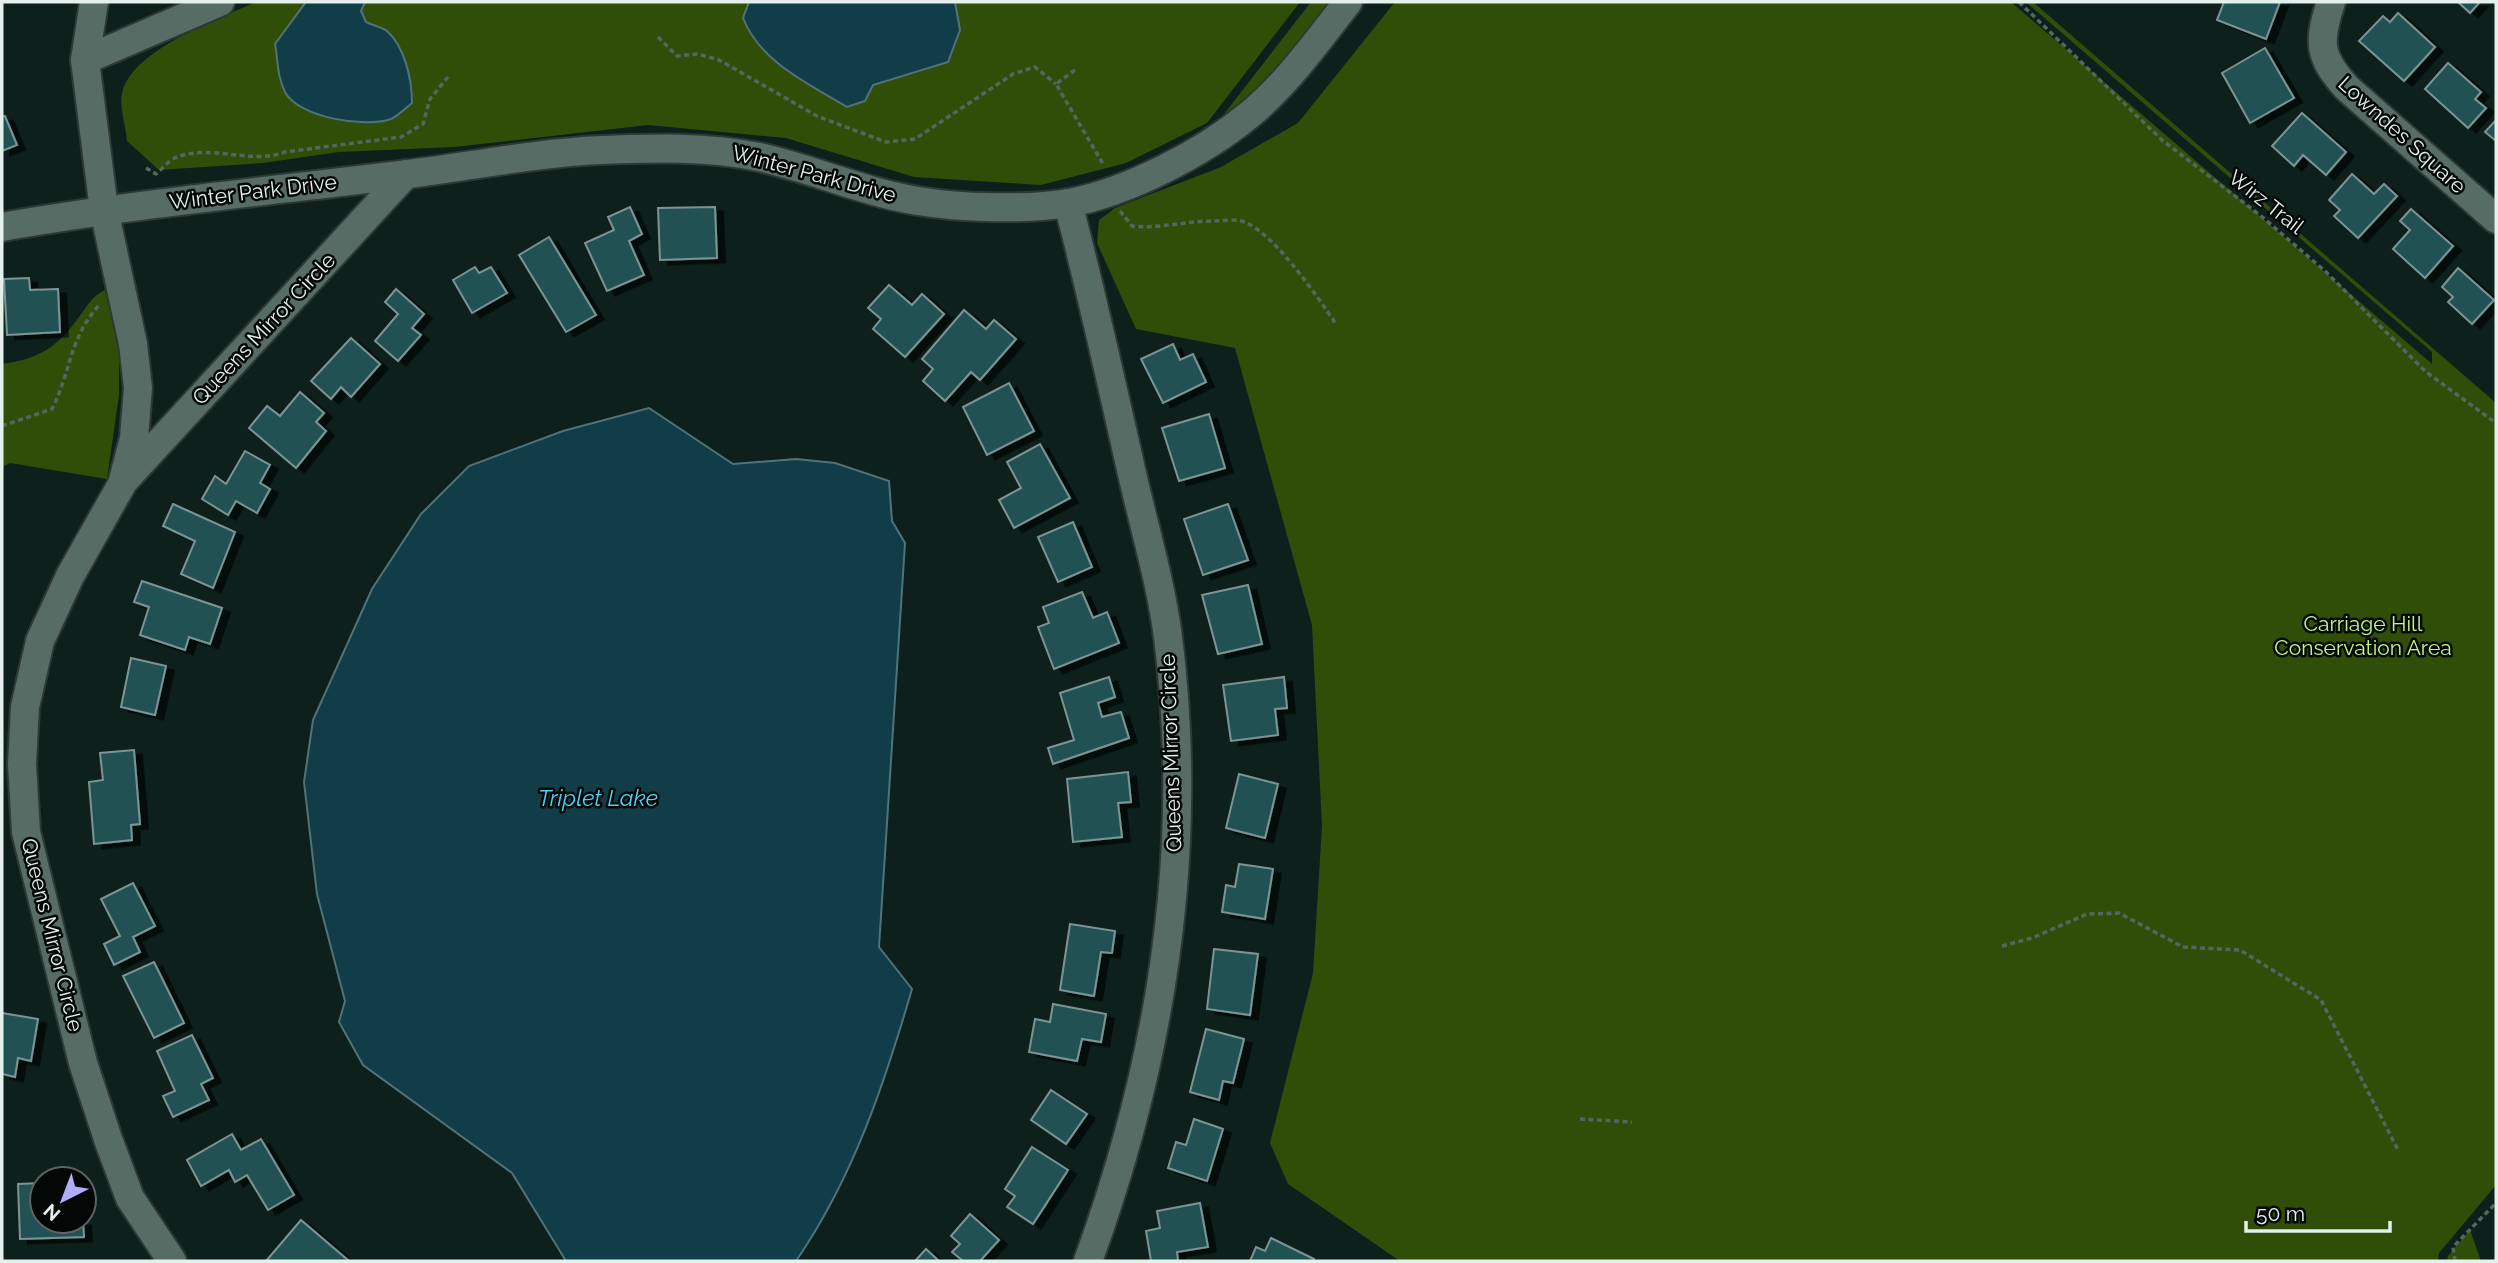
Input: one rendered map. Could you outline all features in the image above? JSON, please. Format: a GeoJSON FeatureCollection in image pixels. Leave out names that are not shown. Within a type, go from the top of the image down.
{"type":"FeatureCollection","features":[{"type":"Feature","properties":{"kind":"street","name":"Queens Mirror Circle"},"geometry":{"type":"LineString","coordinates":[[94,2],[85,60],[104,209],[133,344],[138,388],[134,438],[122,484]]}},
{"type":"Feature","properties":{"kind":"street"},"geometry":{"type":"LineString","coordinates":[[85,60],[220,2]]}},
{"type":"Feature","properties":{"kind":"street","name":"Winter Park Drive"},"geometry":{"type":"LineString","coordinates":[[2,227],[104,209],[597,150],[706,148],[762,158],[850,185],[918,201],[983,206],[1068,203],[1112,190],[1170,165],[1209,143],[1249,115],[1284,82],[1349,2]]}},
{"type":"Feature","properties":{"kind":"street","name":"Lowndes Square"},"geometry":{"type":"LineString","coordinates":[[2331,2],[2321,47],[2328,67],[2347,88],[2496,219]]}},
{"type":"Feature","properties":{"kind":"street","name":"Queens Mirror Circle"},"geometry":{"type":"LineString","coordinates":[[172,1261],[130,1198],[83,1063],[26,832],[22,764],[25,707],[40,641],[70,576],[122,484],[406,174]]}},
{"type":"Feature","properties":{"kind":"street","name":"Queens Mirror Circle"},"geometry":{"type":"LineString","coordinates":[[1068,203],[1168,635],[1175,722],[1177,823],[1171,930],[1137,1110],[1116,1185],[1088,1261]]}},
{"type":"Feature","properties":{"kind":"path","name":"Wirz Trail"},"geometry":{"type":"LineString","coordinates":[[2019,2],[2162,140],[2261,216],[2325,271],[2426,373],[2496,423]]}},
{"type":"Feature","properties":{"kind":"path"},"geometry":{"type":"LineString","coordinates":[[658,37],[677,56],[698,54],[719,60],[817,116],[886,142],[915,139],[1013,74],[1035,67],[1056,84],[1103,164]]}},
{"type":"Feature","properties":{"kind":"path"},"geometry":{"type":"LineString","coordinates":[[1056,84],[1075,70]]}},
{"type":"Feature","properties":{"kind":"path"},"geometry":{"type":"LineString","coordinates":[[146,168],[156,174],[176,157],[189,155],[215,152],[270,158],[285,152],[401,137],[424,124],[430,99],[448,77]]}},
{"type":"Feature","properties":{"kind":"path"},"geometry":{"type":"LineString","coordinates":[[1120,210],[1132,226],[1148,228],[1210,221],[1241,221],[1261,232],[1305,280],[1336,324]]}},
{"type":"Feature","properties":{"kind":"path"},"geometry":{"type":"LineString","coordinates":[[2,426],[52,409],[74,342],[87,319],[107,297]]}},
{"type":"Feature","properties":{"kind":"path"},"geometry":{"type":"LineString","coordinates":[[2002,946],[2032,938],[2087,915],[2119,913],[2183,947],[2240,950],[2321,1000],[2398,1150]]}},
{"type":"Feature","properties":{"kind":"path"},"geometry":{"type":"LineString","coordinates":[[1580,1119],[1632,1122]]}},
{"type":"Feature","properties":{"kind":"path"},"geometry":{"type":"LineString","coordinates":[[2455,1261],[2454,1247],[2471,1226],[2496,1203]]}},
{"type":"Feature","properties":{"kind":"green space"},"geometry":{"type":"Polygon","coordinates":[[[256,2],[1300,2],[1207,123],[1126,163],[1041,185],[914,177],[786,138],[648,125],[454,147],[339,152],[263,163],[159,170],[127,141],[121,98],[129,77],[142,63],[178,38],[256,2]]]}},
{"type":"Feature","properties":{"kind":"green space"},"geometry":{"type":"Polygon","coordinates":[[[1311,2],[1336,2],[1277,75],[1214,127],[1311,2]]]}},
{"type":"Feature","properties":{"kind":"green space","name":"Carriage Hill Conservation Area"},"geometry":{"type":"Polygon","coordinates":[[[1395,2],[2011,2],[2432,364],[2432,352],[2026,2],[2033,2],[2496,403],[2496,1185],[2439,1253],[2438,1261],[1400,1261],[1288,1184],[1270,1143],[1313,973],[1322,826],[1312,625],[1235,348],[1136,329],[1097,243],[1099,220],[1115,208],[1221,167],[1298,123],[1395,2]]]}},
{"type":"Feature","properties":{"kind":"green space"},"geometry":{"type":"Polygon","coordinates":[[[105,290],[119,346],[119,395],[107,479],[10,463],[2,467],[2,364],[26,359],[46,350],[63,337],[93,298],[105,290]]]}},
{"type":"Feature","properties":{"kind":"green space"},"geometry":{"type":"Polygon","coordinates":[[[2470,1230],[2481,1261],[2447,1261],[2448,1256],[2470,1230]]]}},
{"type":"Feature","properties":{"kind":"water"},"geometry":{"type":"Polygon","coordinates":[[[306,2],[365,2],[361,11],[366,22],[387,31],[403,55],[411,84],[412,103],[391,119],[365,122],[334,119],[293,101],[280,80],[275,44],[306,2]]]}},
{"type":"Feature","properties":{"kind":"water"},"geometry":{"type":"Polygon","coordinates":[[[749,2],[955,2],[960,30],[948,62],[873,85],[865,101],[847,107],[787,70],[761,47],[743,18],[749,2]]]}},
{"type":"Feature","properties":{"kind":"water","name":"Triplet Lake"},"geometry":{"type":"Polygon","coordinates":[[[649,408],[733,464],[796,459],[835,463],[889,481],[892,521],[905,543],[879,947],[912,989],[865,1130],[834,1197],[796,1261],[566,1261],[512,1173],[363,1065],[339,1022],[345,1001],[317,894],[304,782],[313,720],[372,589],[421,514],[469,466],[563,431],[649,408]]]}},
{"type":"Feature","properties":{"kind":"building"},"geometry":{"type":"Polygon","coordinates":[[[2224,2],[2280,2],[2266,39],[2217,20],[2224,2]]]}},
{"type":"Feature","properties":{"kind":"building"},"geometry":{"type":"Polygon","coordinates":[[[2458,2],[2480,2],[2470,13],[2458,2]]]}},
{"type":"Feature","properties":{"kind":"building"},"geometry":{"type":"Polygon","coordinates":[[[2398,13],[2435,47],[2404,81],[2359,41],[2383,16],[2390,22],[2398,13]]]}},
{"type":"Feature","properties":{"kind":"building"},"geometry":{"type":"Polygon","coordinates":[[[2265,48],[2294,98],[2250,123],[2222,73],[2265,48]]]}},
{"type":"Feature","properties":{"kind":"building"},"geometry":{"type":"Polygon","coordinates":[[[2448,63],[2481,92],[2475,99],[2486,108],[2468,128],[2425,89],[2448,63]]]}},
{"type":"Feature","properties":{"kind":"building"},"geometry":{"type":"Polygon","coordinates":[[[2302,113],[2346,152],[2326,175],[2303,155],[2294,166],[2272,146],[2302,113]]]}},
{"type":"Feature","properties":{"kind":"building"},"geometry":{"type":"Polygon","coordinates":[[[5,116],[17,145],[2,151],[2,117],[5,116]]]}},
{"type":"Feature","properties":{"kind":"building"},"geometry":{"type":"Polygon","coordinates":[[[2496,120],[2496,141],[2485,132],[2496,120]]]}},
{"type":"Feature","properties":{"kind":"building"},"geometry":{"type":"Polygon","coordinates":[[[2352,174],[2374,194],[2384,184],[2397,196],[2358,238],[2334,216],[2340,210],[2329,200],[2352,174]]]}},
{"type":"Feature","properties":{"kind":"building"},"geometry":{"type":"Polygon","coordinates":[[[630,207],[642,234],[629,241],[644,275],[607,291],[585,243],[614,230],[608,217],[630,207]]]}},
{"type":"Feature","properties":{"kind":"building"},"geometry":{"type":"Polygon","coordinates":[[[715,207],[717,258],[660,260],[658,208],[715,207]]]}},
{"type":"Feature","properties":{"kind":"building"},"geometry":{"type":"Polygon","coordinates":[[[2411,209],[2453,246],[2425,278],[2393,249],[2410,230],[2400,221],[2411,209]]]}},
{"type":"Feature","properties":{"kind":"building"},"geometry":{"type":"Polygon","coordinates":[[[549,237],[596,315],[566,332],[519,255],[549,237]]]}},
{"type":"Feature","properties":{"kind":"building"},"geometry":{"type":"Polygon","coordinates":[[[475,267],[479,273],[491,267],[507,293],[472,313],[453,280],[475,267]]]}},
{"type":"Feature","properties":{"kind":"building"},"geometry":{"type":"Polygon","coordinates":[[[2458,268],[2494,300],[2472,324],[2448,302],[2453,297],[2442,287],[2458,268]]]}},
{"type":"Feature","properties":{"kind":"building"},"geometry":{"type":"Polygon","coordinates":[[[29,278],[30,290],[58,289],[60,332],[7,335],[4,279],[29,278]]]}},
{"type":"Feature","properties":{"kind":"building"},"geometry":{"type":"Polygon","coordinates":[[[889,285],[912,305],[922,294],[944,314],[905,357],[873,329],[881,319],[868,308],[889,285]]]}},
{"type":"Feature","properties":{"kind":"building"},"geometry":{"type":"Polygon","coordinates":[[[396,289],[424,314],[412,328],[421,335],[398,361],[375,341],[398,314],[385,302],[396,289]]]}},
{"type":"Feature","properties":{"kind":"building"},"geometry":{"type":"Polygon","coordinates":[[[964,310],[986,329],[994,320],[1016,339],[980,380],[971,372],[945,401],[923,381],[933,369],[922,359],[964,310]]]}},
{"type":"Feature","properties":{"kind":"building"},"geometry":{"type":"Polygon","coordinates":[[[351,338],[380,364],[351,397],[341,387],[331,399],[311,381],[351,338]]]}},
{"type":"Feature","properties":{"kind":"building"},"geometry":{"type":"Polygon","coordinates":[[[1173,344],[1180,360],[1193,354],[1206,382],[1163,403],[1141,359],[1173,344]]]}},
{"type":"Feature","properties":{"kind":"building"},"geometry":{"type":"Polygon","coordinates":[[[1009,383],[1034,431],[987,455],[963,407],[1009,383]]]}},
{"type":"Feature","properties":{"kind":"building"},"geometry":{"type":"Polygon","coordinates":[[[300,392],[324,413],[316,422],[326,431],[296,468],[249,428],[267,406],[280,416],[300,392]]]}},
{"type":"Feature","properties":{"kind":"building"},"geometry":{"type":"Polygon","coordinates":[[[1209,414],[1225,468],[1179,481],[1162,428],[1209,414]]]}},
{"type":"Feature","properties":{"kind":"building"},"geometry":{"type":"Polygon","coordinates":[[[1040,444],[1070,498],[1014,528],[999,500],[1021,488],[1007,462],[1040,444]]]}},
{"type":"Feature","properties":{"kind":"building"},"geometry":{"type":"Polygon","coordinates":[[[245,451],[270,465],[260,483],[270,489],[257,513],[236,501],[228,515],[202,499],[215,476],[226,484],[245,451]]]}},
{"type":"Feature","properties":{"kind":"building"},"geometry":{"type":"Polygon","coordinates":[[[173,504],[235,532],[213,588],[181,574],[195,541],[163,526],[173,504]]]}},
{"type":"Feature","properties":{"kind":"building"},"geometry":{"type":"Polygon","coordinates":[[[1228,504],[1248,560],[1203,575],[1184,519],[1228,504]]]}},
{"type":"Feature","properties":{"kind":"building"},"geometry":{"type":"Polygon","coordinates":[[[1073,522],[1092,567],[1058,582],[1038,537],[1073,522]]]}},
{"type":"Feature","properties":{"kind":"building"},"geometry":{"type":"Polygon","coordinates":[[[142,581],[222,608],[210,644],[189,637],[185,650],[140,635],[149,607],[134,602],[142,581]]]}},
{"type":"Feature","properties":{"kind":"building"},"geometry":{"type":"Polygon","coordinates":[[[1248,585],[1262,644],[1218,654],[1202,595],[1248,585]]]}},
{"type":"Feature","properties":{"kind":"building"},"geometry":{"type":"Polygon","coordinates":[[[1082,592],[1093,618],[1107,612],[1119,643],[1054,669],[1038,627],[1049,623],[1043,607],[1082,592]]]}},
{"type":"Feature","properties":{"kind":"building"},"geometry":{"type":"Polygon","coordinates":[[[131,658],[166,666],[155,715],[121,707],[131,658]]]}},
{"type":"Feature","properties":{"kind":"building"},"geometry":{"type":"Polygon","coordinates":[[[1109,677],[1115,697],[1098,703],[1102,717],[1121,712],[1129,738],[1053,764],[1048,748],[1074,740],[1060,693],[1109,677]]]}},
{"type":"Feature","properties":{"kind":"building"},"geometry":{"type":"Polygon","coordinates":[[[1284,677],[1287,708],[1275,709],[1278,735],[1231,741],[1223,685],[1284,677]]]}},
{"type":"Feature","properties":{"kind":"building"},"geometry":{"type":"Polygon","coordinates":[[[134,750],[140,824],[131,825],[132,840],[94,844],[89,782],[103,780],[100,753],[134,750]]]}},
{"type":"Feature","properties":{"kind":"building"},"geometry":{"type":"Polygon","coordinates":[[[1128,772],[1131,802],[1118,803],[1122,837],[1073,842],[1067,779],[1128,772]]]}},
{"type":"Feature","properties":{"kind":"building"},"geometry":{"type":"Polygon","coordinates":[[[1239,774],[1278,784],[1265,838],[1226,828],[1239,774]]]}},
{"type":"Feature","properties":{"kind":"building"},"geometry":{"type":"Polygon","coordinates":[[[1239,864],[1273,869],[1265,919],[1222,912],[1226,885],[1235,887],[1239,864]]]}},
{"type":"Feature","properties":{"kind":"building"},"geometry":{"type":"Polygon","coordinates":[[[133,883],[155,926],[133,937],[140,952],[114,965],[104,944],[120,936],[101,899],[133,883]]]}},
{"type":"Feature","properties":{"kind":"building"},"geometry":{"type":"Polygon","coordinates":[[[1070,924],[1115,931],[1112,953],[1101,952],[1094,996],[1060,990],[1070,924]]]}},
{"type":"Feature","properties":{"kind":"building"},"geometry":{"type":"Polygon","coordinates":[[[1214,949],[1258,954],[1250,1015],[1207,1009],[1214,949]]]}},
{"type":"Feature","properties":{"kind":"building"},"geometry":{"type":"Polygon","coordinates":[[[154,962],[184,1023],[154,1038],[123,976],[154,962]]]}},
{"type":"Feature","properties":{"kind":"building"},"geometry":{"type":"Polygon","coordinates":[[[1053,1004],[1106,1014],[1101,1042],[1082,1039],[1077,1061],[1029,1052],[1035,1019],[1050,1022],[1053,1004]]]}},
{"type":"Feature","properties":{"kind":"building"},"geometry":{"type":"Polygon","coordinates":[[[2,1013],[38,1019],[31,1061],[18,1058],[15,1077],[2,1074],[2,1013]]]}},
{"type":"Feature","properties":{"kind":"building"},"geometry":{"type":"Polygon","coordinates":[[[1206,1029],[1244,1039],[1233,1083],[1223,1081],[1219,1100],[1190,1092],[1206,1029]]]}},
{"type":"Feature","properties":{"kind":"building"},"geometry":{"type":"Polygon","coordinates":[[[192,1035],[213,1078],[201,1084],[209,1100],[173,1117],[163,1096],[175,1091],[157,1051],[192,1035]]]}},
{"type":"Feature","properties":{"kind":"building"},"geometry":{"type":"Polygon","coordinates":[[[1051,1090],[1087,1114],[1066,1144],[1031,1120],[1051,1090]]]}},
{"type":"Feature","properties":{"kind":"building"},"geometry":{"type":"Polygon","coordinates":[[[1194,1119],[1223,1129],[1207,1181],[1168,1168],[1176,1142],[1186,1145],[1194,1119]]]}},
{"type":"Feature","properties":{"kind":"building"},"geometry":{"type":"Polygon","coordinates":[[[232,1134],[241,1150],[261,1139],[294,1195],[268,1210],[247,1175],[235,1182],[229,1170],[201,1186],[187,1160],[232,1134]]]}},
{"type":"Feature","properties":{"kind":"building"},"geometry":{"type":"Polygon","coordinates":[[[1032,1147],[1068,1170],[1033,1224],[1007,1207],[1015,1196],[1005,1189],[1032,1147]]]}},
{"type":"Feature","properties":{"kind":"building"},"geometry":{"type":"Polygon","coordinates":[[[18,1184],[28,1184],[28,1235],[84,1237],[20,1239],[18,1184]]]}},
{"type":"Feature","properties":{"kind":"building"},"geometry":{"type":"Polygon","coordinates":[[[1200,1203],[1208,1247],[1177,1252],[1178,1261],[1151,1261],[1146,1231],[1160,1228],[1157,1211],[1200,1203]]]}},
{"type":"Feature","properties":{"kind":"building"},"geometry":{"type":"Polygon","coordinates":[[[970,1214],[999,1240],[980,1261],[963,1261],[952,1252],[960,1244],[951,1236],[970,1214]]]}},
{"type":"Feature","properties":{"kind":"building"},"geometry":{"type":"Polygon","coordinates":[[[301,1220],[349,1261],[266,1261],[301,1220]]]}},
{"type":"Feature","properties":{"kind":"building"},"geometry":{"type":"Polygon","coordinates":[[[1271,1238],[1314,1259],[1313,1261],[1250,1261],[1256,1247],[1265,1251],[1271,1238]]]}},
{"type":"Feature","properties":{"kind":"building"},"geometry":{"type":"Polygon","coordinates":[[[926,1249],[939,1261],[915,1261],[926,1249]]]}}]}
